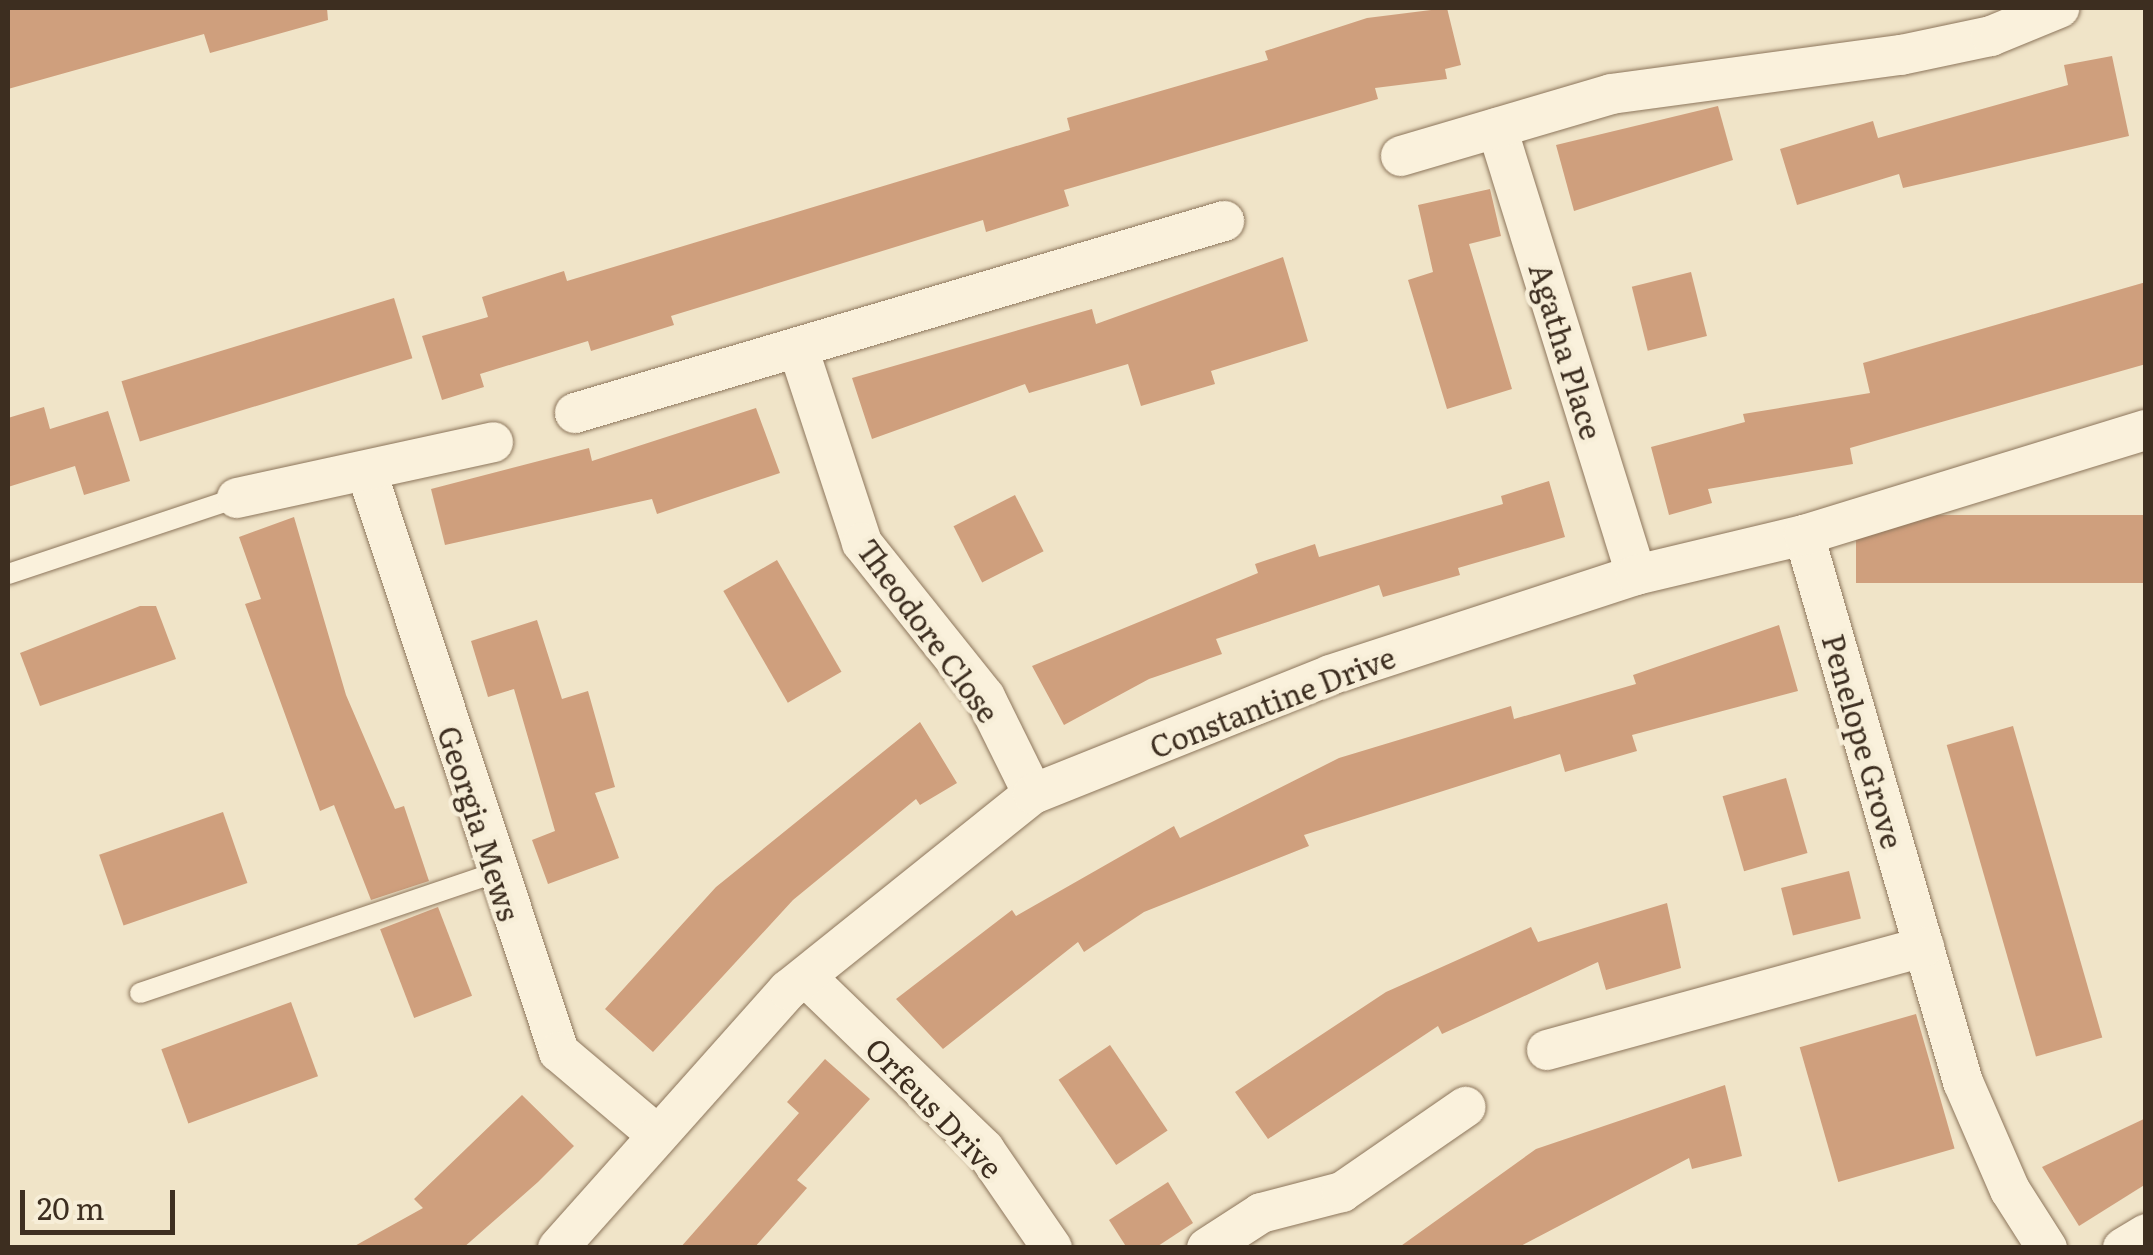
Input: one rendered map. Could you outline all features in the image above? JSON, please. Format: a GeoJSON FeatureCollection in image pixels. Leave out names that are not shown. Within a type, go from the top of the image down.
{"type":"FeatureCollection","features":[{"type":"Feature","properties":{"kind":"street"},"geometry":{"type":"LineString","coordinates":[[1401,156],[1612,94],[1901,55],[1991,36],[2059,8]]}},
{"type":"Feature","properties":{"kind":"street","name":"Agatha Place"},"geometry":{"type":"LineString","coordinates":[[1498,128],[1636,575]]}},
{"type":"Feature","properties":{"kind":"street"},"geometry":{"type":"LineString","coordinates":[[575,413],[1224,221]]}},
{"type":"Feature","properties":{"kind":"street","name":"Theodore Close"},"geometry":{"type":"LineString","coordinates":[[798,348],[862,543],[985,696],[1033,794]]}},
{"type":"Feature","properties":{"kind":"street","name":"Constantine Drive"},"geometry":{"type":"LineString","coordinates":[[558,1248],[656,1134],[806,976],[1033,794],[1330,675],[1636,575],[1804,536],[2146,430]]}},
{"type":"Feature","properties":{"kind":"street"},"geometry":{"type":"LineString","coordinates":[[237,498],[493,442]]}},
{"type":"Feature","properties":{"kind":"street","name":"Georgia Mews"},"geometry":{"type":"LineString","coordinates":[[367,472],[495,873],[560,1052],[656,1134]]}},
{"type":"Feature","properties":{"kind":"street","name":"Penelope Grove"},"geometry":{"type":"LineString","coordinates":[[1804,536],[1963,1082],[2010,1190],[2047,1248]]}},
{"type":"Feature","properties":{"kind":"street"},"geometry":{"type":"LineString","coordinates":[[1547,1050],[1924,947]]}},
{"type":"Feature","properties":{"kind":"street","name":"Orfeus Drive"},"geometry":{"type":"LineString","coordinates":[[806,976],[984,1149],[1052,1248]]}},
{"type":"Feature","properties":{"kind":"street"},"geometry":{"type":"LineString","coordinates":[[1208,1248],[1260,1212],[1342,1192],[1466,1107]]}},
{"type":"Feature","properties":{"kind":"street"},"geometry":{"type":"LineString","coordinates":[[2123,1248],[2146,1234]]}},
{"type":"Feature","properties":{"kind":"lane"},"geometry":{"type":"LineString","coordinates":[[8,574],[237,498]]}},
{"type":"Feature","properties":{"kind":"lane"},"geometry":{"type":"LineString","coordinates":[[140,993],[495,873]]}},
{"type":"Feature","properties":{"kind":"building"},"geometry":{"type":"Polygon","coordinates":[[[8,8],[327,8],[328,20],[210,53],[204,34],[8,89],[8,8]]]}},
{"type":"Feature","properties":{"kind":"building"},"geometry":{"type":"Polygon","coordinates":[[[1447,8],[1461,65],[1445,69],[1447,79],[1375,88],[1378,99],[1064,190],[1069,206],[986,232],[983,220],[671,316],[674,325],[591,351],[588,341],[480,374],[484,387],[442,400],[422,336],[488,317],[482,297],[564,271],[567,281],[1070,130],[1067,118],[1268,60],[1265,51],[1367,18],[1447,8]]]}},
{"type":"Feature","properties":{"kind":"building"},"geometry":{"type":"Polygon","coordinates":[[[2112,56],[2129,136],[1903,188],[1899,174],[1797,205],[1780,149],[1873,121],[1878,138],[2068,85],[2064,65],[2112,56]]]}},
{"type":"Feature","properties":{"kind":"building"},"geometry":{"type":"Polygon","coordinates":[[[1718,106],[1733,160],[1574,211],[1556,145],[1718,106]]]}},
{"type":"Feature","properties":{"kind":"building"},"geometry":{"type":"Polygon","coordinates":[[[1490,189],[1501,236],[1469,244],[1512,389],[1447,409],[1408,280],[1433,272],[1418,205],[1490,189]]]}},
{"type":"Feature","properties":{"kind":"building"},"geometry":{"type":"Polygon","coordinates":[[[1283,257],[1308,341],[1211,371],[1215,384],[1141,406],[1128,364],[1029,393],[1025,384],[872,439],[852,378],[1092,309],[1096,324],[1283,257]]]}},
{"type":"Feature","properties":{"kind":"building"},"geometry":{"type":"Polygon","coordinates":[[[1691,272],[1707,336],[1648,351],[1632,287],[1691,272]]]}},
{"type":"Feature","properties":{"kind":"building"},"geometry":{"type":"Polygon","coordinates":[[[2146,282],[2146,364],[1850,448],[1853,464],[1708,489],[1712,503],[1669,515],[1651,447],[1745,422],[1743,414],[1870,393],[1863,363],[2146,282]]]}},
{"type":"Feature","properties":{"kind":"building"},"geometry":{"type":"Polygon","coordinates":[[[394,298],[412,358],[140,442],[121,381],[394,298]]]}},
{"type":"Feature","properties":{"kind":"building"},"geometry":{"type":"Polygon","coordinates":[[[44,407],[50,429],[108,411],[130,481],[84,495],[75,466],[8,487],[8,418],[44,407]]]}},
{"type":"Feature","properties":{"kind":"building"},"geometry":{"type":"Polygon","coordinates":[[[756,408],[780,473],[657,514],[652,499],[445,545],[431,489],[589,448],[592,461],[756,408]]]}},
{"type":"Feature","properties":{"kind":"building"},"geometry":{"type":"Polygon","coordinates":[[[1549,481],[1565,537],[1458,568],[1460,575],[1383,597],[1379,585],[1216,639],[1222,654],[1149,679],[1064,725],[1032,666],[1258,573],[1255,564],[1315,544],[1319,557],[1503,504],[1501,496],[1549,481]]]}},
{"type":"Feature","properties":{"kind":"building"},"geometry":{"type":"Polygon","coordinates":[[[1015,495],[1044,551],[982,582],[954,526],[1015,495]]]}},
{"type":"Feature","properties":{"kind":"building"},"geometry":{"type":"Polygon","coordinates":[[[1856,515],[2146,515],[2146,583],[1856,583],[1856,515]]]}},
{"type":"Feature","properties":{"kind":"building"},"geometry":{"type":"Polygon","coordinates":[[[294,517],[346,695],[395,809],[404,806],[429,881],[371,900],[334,805],[320,811],[245,604],[261,599],[239,537],[294,517]]]}},
{"type":"Feature","properties":{"kind":"building"},"geometry":{"type":"Polygon","coordinates":[[[777,560],[842,672],[788,703],[723,591],[777,560]]]}},
{"type":"Feature","properties":{"kind":"building"},"geometry":{"type":"Polygon","coordinates":[[[140,606],[156,606],[176,659],[40,706],[20,653],[140,606]]]}},
{"type":"Feature","properties":{"kind":"building"},"geometry":{"type":"Polygon","coordinates":[[[537,620],[562,699],[588,691],[615,787],[595,793],[619,858],[548,884],[532,840],[555,831],[514,689],[488,697],[471,641],[537,620]]]}},
{"type":"Feature","properties":{"kind":"building"},"geometry":{"type":"Polygon","coordinates":[[[1779,625],[1798,691],[1632,735],[1637,751],[1565,772],[1560,754],[1304,835],[1309,846],[1144,912],[1084,952],[1078,942],[943,1049],[896,999],[1012,910],[1016,916],[1174,826],[1180,838],[1339,758],[1511,706],[1514,719],[1636,684],[1633,675],[1779,625]]]}},
{"type":"Feature","properties":{"kind":"building"},"geometry":{"type":"Polygon","coordinates":[[[920,722],[957,783],[920,805],[916,799],[793,900],[653,1052],[605,1009],[716,887],[920,722]]]}},
{"type":"Feature","properties":{"kind":"building"},"geometry":{"type":"Polygon","coordinates":[[[2013,726],[2102,1037],[2036,1056],[1947,745],[2013,726]]]}},
{"type":"Feature","properties":{"kind":"building"},"geometry":{"type":"Polygon","coordinates":[[[1786,778],[1807,853],[1744,871],[1723,796],[1786,778]]]}},
{"type":"Feature","properties":{"kind":"building"},"geometry":{"type":"Polygon","coordinates":[[[223,812],[247,883],[124,926],[99,855],[223,812]]]}},
{"type":"Feature","properties":{"kind":"building"},"geometry":{"type":"Polygon","coordinates":[[[1849,871],[1861,919],[1793,935],[1781,888],[1849,871]]]}},
{"type":"Feature","properties":{"kind":"building"},"geometry":{"type":"Polygon","coordinates":[[[1667,903],[1681,968],[1606,990],[1598,962],[1442,1034],[1438,1026],[1268,1139],[1235,1092],[1386,992],[1531,927],[1538,942],[1667,903]]]}},
{"type":"Feature","properties":{"kind":"building"},"geometry":{"type":"Polygon","coordinates":[[[438,907],[472,996],[414,1018],[380,929],[438,907]]]}},
{"type":"Feature","properties":{"kind":"building"},"geometry":{"type":"Polygon","coordinates":[[[291,1002],[318,1076],[188,1123],[161,1049],[291,1002]]]}},
{"type":"Feature","properties":{"kind":"building"},"geometry":{"type":"Polygon","coordinates":[[[1916,1014],[1955,1149],[1838,1182],[1800,1047],[1916,1014]]]}},
{"type":"Feature","properties":{"kind":"building"},"geometry":{"type":"Polygon","coordinates":[[[1110,1045],[1168,1130],[1116,1165],[1059,1080],[1110,1045]]]}},
{"type":"Feature","properties":{"kind":"building"},"geometry":{"type":"Polygon","coordinates":[[[825,1059],[870,1099],[797,1180],[807,1188],[754,1248],[680,1248],[799,1113],[787,1102],[825,1059]]]}},
{"type":"Feature","properties":{"kind":"building"},"geometry":{"type":"Polygon","coordinates":[[[1725,1085],[1742,1156],[1692,1169],[1689,1158],[1517,1248],[1398,1248],[1536,1149],[1725,1085]]]}},
{"type":"Feature","properties":{"kind":"building"},"geometry":{"type":"Polygon","coordinates":[[[522,1095],[574,1146],[538,1182],[463,1248],[351,1248],[423,1208],[414,1199],[522,1095]]]}},
{"type":"Feature","properties":{"kind":"building"},"geometry":{"type":"Polygon","coordinates":[[[2146,1118],[2146,1184],[2079,1226],[2042,1167],[2146,1118]]]}},
{"type":"Feature","properties":{"kind":"building"},"geometry":{"type":"Polygon","coordinates":[[[1168,1182],[1193,1223],[1155,1248],[1127,1248],[1109,1220],[1168,1182]]]}}]}
